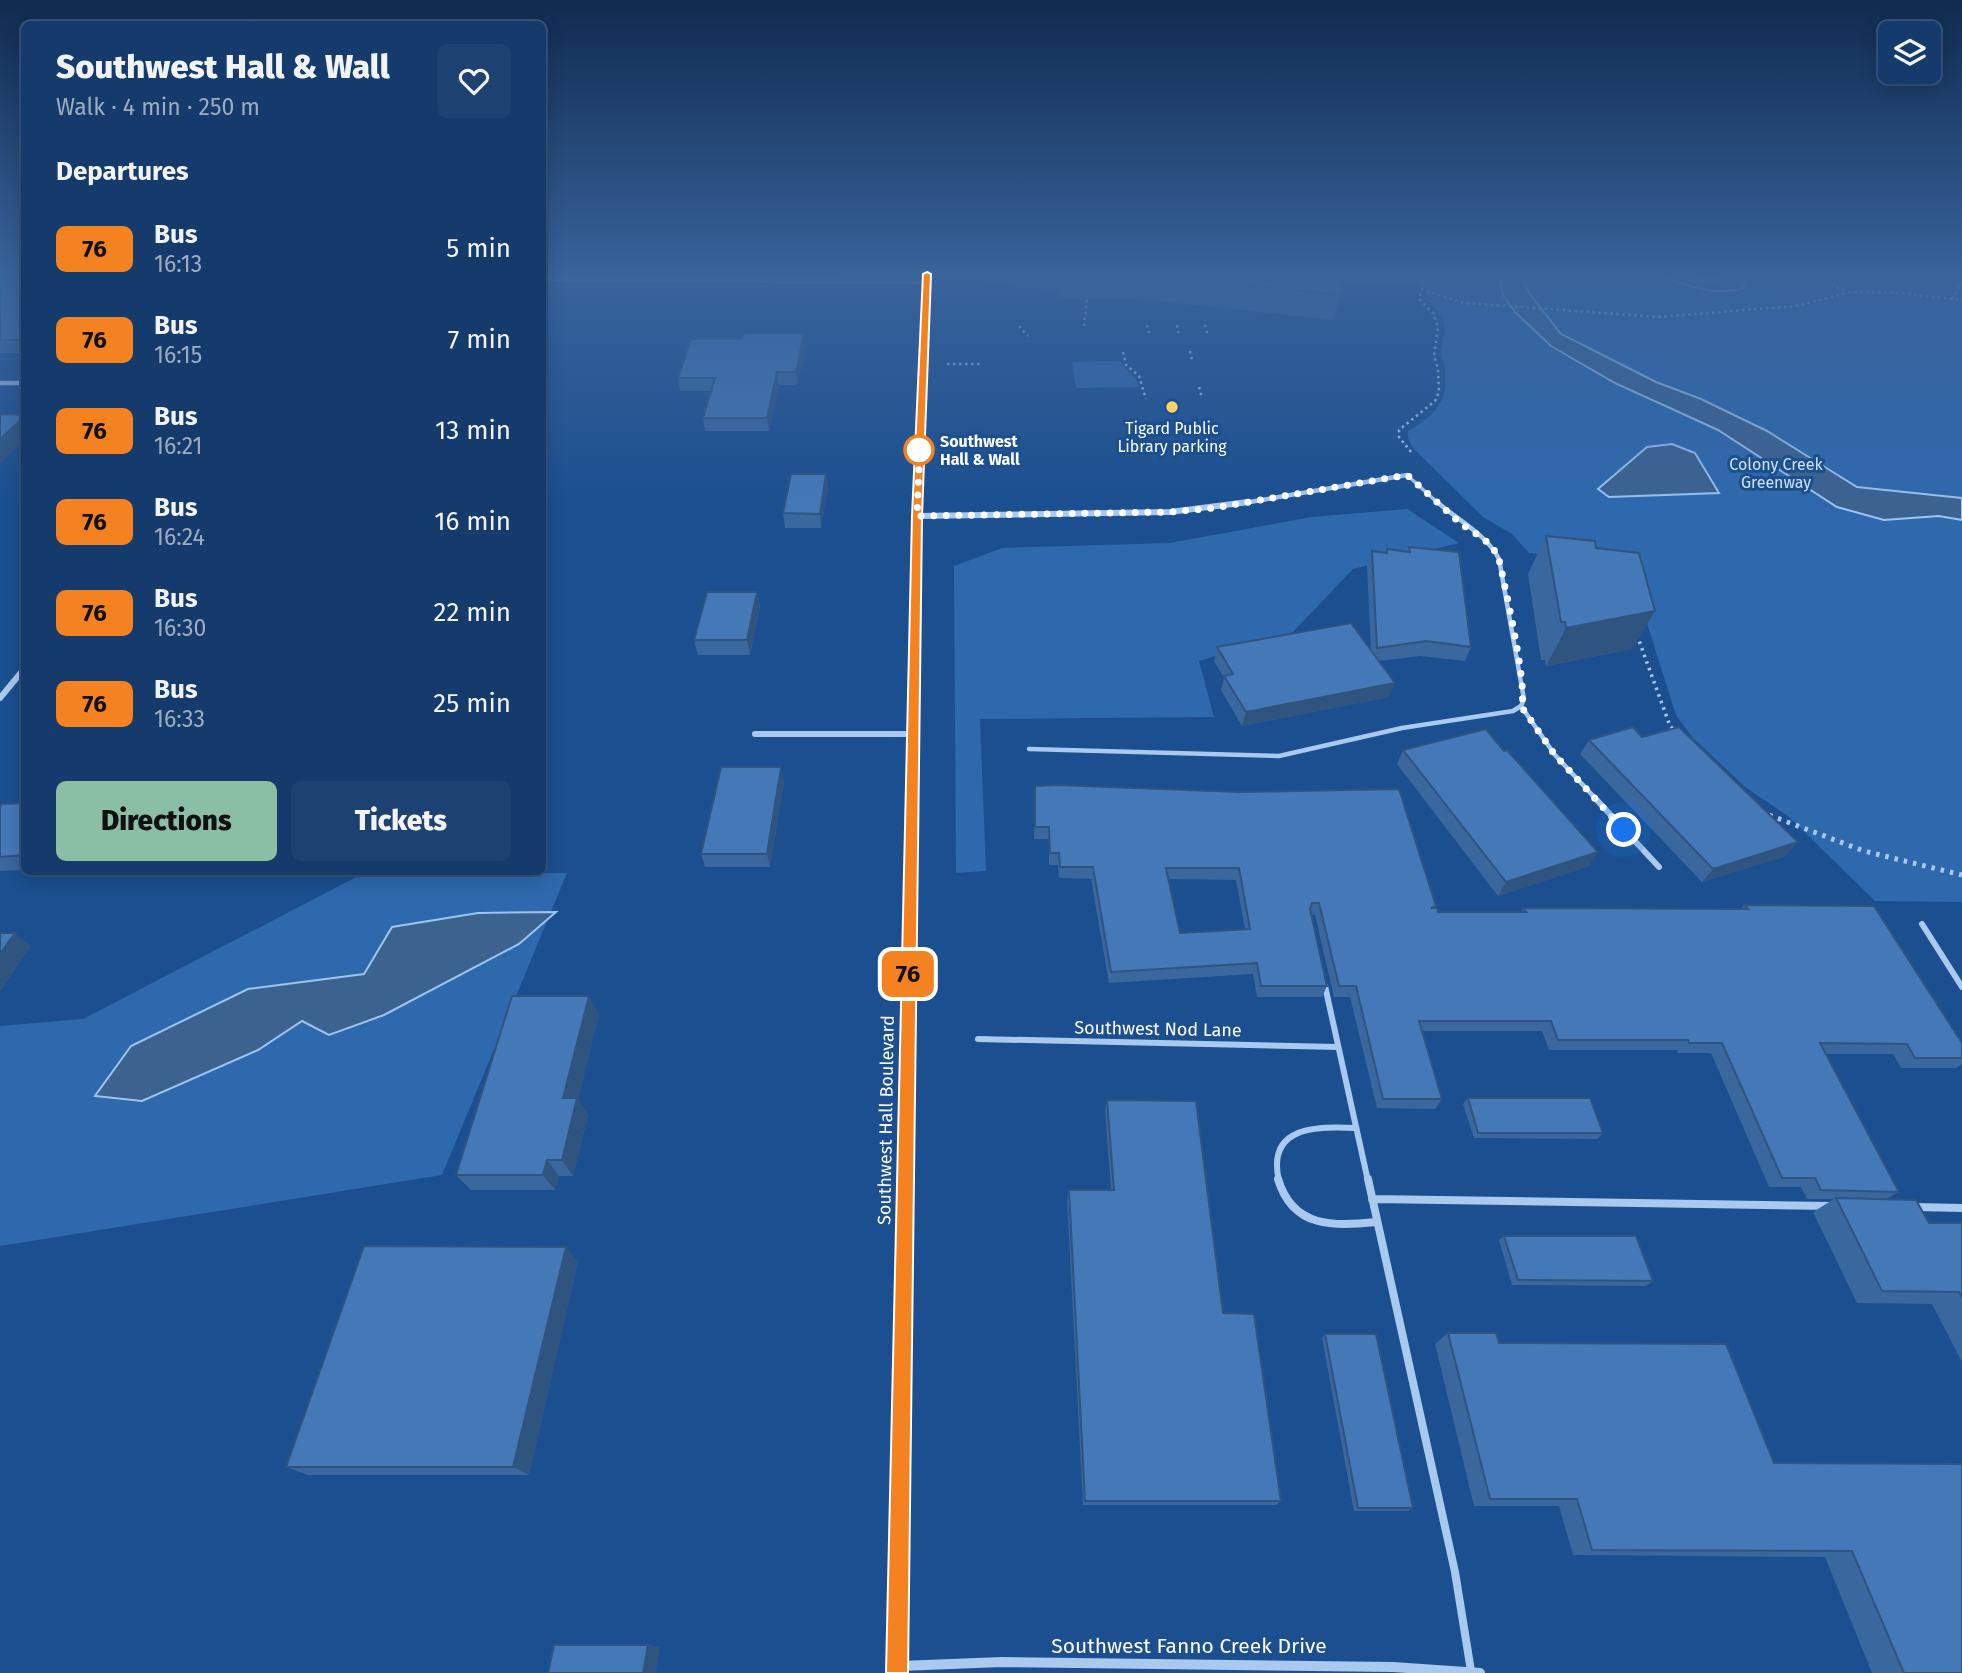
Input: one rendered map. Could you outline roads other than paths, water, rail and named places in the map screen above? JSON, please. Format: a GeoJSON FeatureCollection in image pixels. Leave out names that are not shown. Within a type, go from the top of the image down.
{"type":"FeatureCollection","features":[{"type":"Feature","properties":{"kind":"main road","name":"Southwest Hall Boulevard"},"geometry":{"type":"LineString","coordinates":[[897,1670],[917,516],[923,352]]}},
{"type":"Feature","properties":{"kind":"street"},"geometry":{"type":"LineString","coordinates":[[0,383],[21,383]]}},
{"type":"Feature","properties":{"kind":"street"},"geometry":{"type":"LineString","coordinates":[[917,516],[1170,512],[1227,506],[1407,475]]}},
{"type":"Feature","properties":{"kind":"street"},"geometry":{"type":"LineString","coordinates":[[0,698],[21,673]]}},
{"type":"Feature","properties":{"kind":"street"},"geometry":{"type":"LineString","coordinates":[[755,734],[913,734]]}},
{"type":"Feature","properties":{"kind":"street","name":"Southwest Fanno Creek Drive"},"geometry":{"type":"LineString","coordinates":[[897,1670],[1002,1662],[1393,1667],[1475,1672]]}},
{"type":"Feature","properties":{"kind":"lane"},"geometry":{"type":"LineString","coordinates":[[1029,749],[1279,756],[1402,728],[1513,711],[1521,706],[1524,699],[1499,559],[1493,547],[1482,536],[1462,524],[1407,475]]}},
{"type":"Feature","properties":{"kind":"lane"},"geometry":{"type":"LineString","coordinates":[[1521,706],[1555,755],[1659,867]]}},
{"type":"Feature","properties":{"kind":"lane"},"geometry":{"type":"LineString","coordinates":[[1922,924],[1962,987]]}},
{"type":"Feature","properties":{"kind":"lane"},"geometry":{"type":"LineString","coordinates":[[1324,983],[1475,1672]]}},
{"type":"Feature","properties":{"kind":"lane","name":"Southwest Nod Lane"},"geometry":{"type":"LineString","coordinates":[[978,1040],[1338,1047]]}},
{"type":"Feature","properties":{"kind":"lane"},"geometry":{"type":"LineString","coordinates":[[1355,1128],[1315,1127],[1292,1134],[1280,1147],[1276,1170],[1286,1197],[1301,1214],[1320,1223],[1377,1223]]}},
{"type":"Feature","properties":{"kind":"lane"},"geometry":{"type":"LineString","coordinates":[[1372,1199],[1845,1206]]}},
{"type":"Feature","properties":{"kind":"lane"},"geometry":{"type":"LineString","coordinates":[[1901,1207],[1962,1208]]}},
{"type":"Feature","properties":{"kind":"place","name":"Tigard Public Library parking"},"geometry":{"type":"Point","coordinates":[1172,407]}},
{"type":"Feature","properties":{"kind":"place","name":"Southwest Hall & Wall"},"geometry":{"type":"Point","coordinates":[919,450]}},
{"type":"Feature","properties":{"kind":"park label","name":"Colony Creek Greenway"},"geometry":{"type":"Point","coordinates":[1776,473]}}]}
